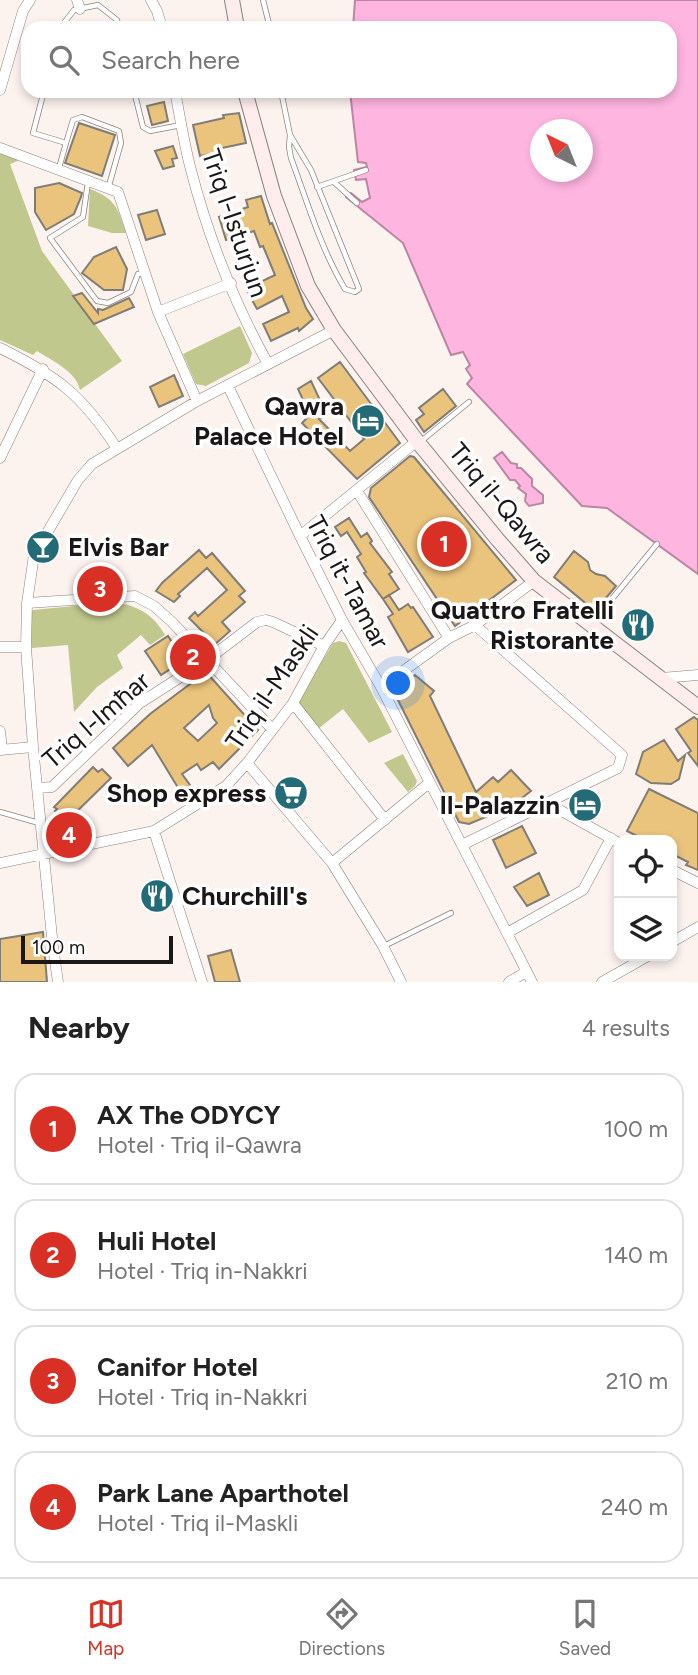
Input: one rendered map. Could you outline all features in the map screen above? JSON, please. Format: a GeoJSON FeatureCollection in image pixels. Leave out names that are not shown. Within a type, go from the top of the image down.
{"type":"FeatureCollection","features":[{"type":"Feature","properties":{"kind":"street"},"geometry":{"type":"LineString","coordinates":[[0,90],[23,11],[30,0]]}},
{"type":"Feature","properties":{"kind":"street"},"geometry":{"type":"LineString","coordinates":[[151,0],[160,21]]}},
{"type":"Feature","properties":{"kind":"street"},"geometry":{"type":"LineString","coordinates":[[232,0],[236,21]]}},
{"type":"Feature","properties":{"kind":"street","name":"Triq l-Isturjun"},"geometry":{"type":"LineString","coordinates":[[176,98],[191,170],[231,283],[268,364]]}},
{"type":"Feature","properties":{"kind":"street","name":"Triq il-Qawra"},"geometry":{"type":"LineString","coordinates":[[247,98],[274,196],[307,286],[334,330],[418,442],[534,581],[698,707]]}},
{"type":"Feature","properties":{"kind":"street"},"geometry":{"type":"LineString","coordinates":[[0,148],[118,192],[158,312],[197,401]]}},
{"type":"Feature","properties":{"kind":"street"},"geometry":{"type":"LineString","coordinates":[[158,312],[231,283]]}},
{"type":"Feature","properties":{"kind":"street"},"geometry":{"type":"LineString","coordinates":[[58,982],[33,747],[26,647],[27,603],[34,555],[78,480],[92,464],[116,447],[197,401],[334,330]]}},
{"type":"Feature","properties":{"kind":"street"},"geometry":{"type":"LineString","coordinates":[[0,348],[43,369],[82,400],[116,447]]}},
{"type":"Feature","properties":{"kind":"street"},"geometry":{"type":"LineString","coordinates":[[0,458],[43,369]]}},
{"type":"Feature","properties":{"kind":"street","name":"Triq it-Tamar"},"geometry":{"type":"LineString","coordinates":[[228,386],[342,620],[381,687],[529,977]]}},
{"type":"Feature","properties":{"kind":"street"},"geometry":{"type":"LineString","coordinates":[[300,536],[418,442]]}},
{"type":"Feature","properties":{"kind":"street"},"geometry":{"type":"LineString","coordinates":[[357,491],[449,638]]}},
{"type":"Feature","properties":{"kind":"street"},"geometry":{"type":"LineString","coordinates":[[381,687],[449,638],[475,625],[534,581]]}},
{"type":"Feature","properties":{"kind":"street"},"geometry":{"type":"LineString","coordinates":[[27,603],[135,596],[154,606],[172,622],[272,729]]}},
{"type":"Feature","properties":{"kind":"street","name":"Triq l-Imħar"},"geometry":{"type":"LineString","coordinates":[[38,788],[52,787],[140,703],[207,660],[257,622],[266,620],[324,646]]}},
{"type":"Feature","properties":{"kind":"street","name":"Triq il-Maskli"},"geometry":{"type":"LineString","coordinates":[[0,863],[154,831],[226,786],[293,703],[324,646],[342,620]]}},
{"type":"Feature","properties":{"kind":"street"},"geometry":{"type":"LineString","coordinates":[[461,845],[618,768],[622,755],[475,625]]}},
{"type":"Feature","properties":{"kind":"street"},"geometry":{"type":"LineString","coordinates":[[0,647],[26,647]]}},
{"type":"Feature","properties":{"kind":"street"},"geometry":{"type":"LineString","coordinates":[[661,678],[698,675]]}},
{"type":"Feature","properties":{"kind":"street"},"geometry":{"type":"LineString","coordinates":[[293,703],[386,820]]}},
{"type":"Feature","properties":{"kind":"street"},"geometry":{"type":"LineString","coordinates":[[0,731],[1,750],[33,747]]}},
{"type":"Feature","properties":{"kind":"street"},"geometry":{"type":"LineString","coordinates":[[247,763],[332,863],[383,946],[401,982]]}},
{"type":"Feature","properties":{"kind":"street"},"geometry":{"type":"LineString","coordinates":[[332,863],[429,783]]}},
{"type":"Feature","properties":{"kind":"street"},"geometry":{"type":"LineString","coordinates":[[548,804],[614,840]]}},
{"type":"Feature","properties":{"kind":"street"},"geometry":{"type":"LineString","coordinates":[[154,831],[202,982]]}},
{"type":"Feature","properties":{"kind":"street"},"geometry":{"type":"LineString","coordinates":[[507,933],[583,890],[614,843]]}},
{"type":"Feature","properties":{"kind":"street"},"geometry":{"type":"LineString","coordinates":[[677,872],[698,883]]}},
{"type":"Feature","properties":{"kind":"street"},"geometry":{"type":"LineString","coordinates":[[677,939],[698,927]]}},
{"type":"Feature","properties":{"kind":"street"},"geometry":{"type":"LineString","coordinates":[[602,982],[639,961]]}},
{"type":"Feature","properties":{"kind":"street"},"geometry":{"type":"LineString","coordinates":[[509,982],[529,977]]}},
{"type":"Feature","properties":{"kind":"lane"},"geometry":{"type":"LineString","coordinates":[[263,0],[268,21]]}},
{"type":"Feature","properties":{"kind":"lane"},"geometry":{"type":"LineString","coordinates":[[65,21],[79,5],[98,5],[117,21]]}},
{"type":"Feature","properties":{"kind":"lane"},"geometry":{"type":"LineString","coordinates":[[42,98],[33,133],[66,143]]}},
{"type":"Feature","properties":{"kind":"lane"},"geometry":{"type":"LineString","coordinates":[[136,98],[143,127],[150,131],[181,124]]}},
{"type":"Feature","properties":{"kind":"lane"},"geometry":{"type":"LineString","coordinates":[[282,98],[290,135],[291,158],[338,278],[349,292],[359,289],[311,170],[290,135]]}},
{"type":"Feature","properties":{"kind":"lane"},"geometry":{"type":"LineString","coordinates":[[58,171],[73,120],[82,117],[119,131],[121,143],[108,189]]}},
{"type":"Feature","properties":{"kind":"lane"},"geometry":{"type":"LineString","coordinates":[[317,187],[366,170]]}},
{"type":"Feature","properties":{"kind":"lane"},"geometry":{"type":"LineString","coordinates":[[88,181],[83,217],[50,238],[96,302],[108,303],[131,292],[138,274],[145,273]]}},
{"type":"Feature","properties":{"kind":"lane"},"geometry":{"type":"LineString","coordinates":[[334,182],[357,203]]}},
{"type":"Feature","properties":{"kind":"lane"},"geometry":{"type":"LineString","coordinates":[[418,442],[469,402]]}},
{"type":"Feature","properties":{"kind":"lane"},"geometry":{"type":"LineString","coordinates":[[592,624],[657,544]]}},
{"type":"Feature","properties":{"kind":"lane"},"geometry":{"type":"LineString","coordinates":[[1,811],[41,823]]}},
{"type":"Feature","properties":{"kind":"lane"},"geometry":{"type":"LineString","coordinates":[[383,946],[451,913]]}},
{"type":"Feature","properties":{"kind":"green space"},"geometry":{"type":"Polygon","coordinates":[[[0,150],[11,153],[18,161],[10,164],[42,251],[122,361],[80,390],[69,372],[37,351],[33,355],[0,340],[0,150]]]}},
{"type":"Feature","properties":{"kind":"green space"},"geometry":{"type":"Polygon","coordinates":[[[90,189],[110,200],[126,233],[112,233],[88,226],[90,189]]]}},
{"type":"Feature","properties":{"kind":"green space"},"geometry":{"type":"Polygon","coordinates":[[[240,326],[252,353],[249,363],[206,386],[196,384],[183,354],[240,326]]]}},
{"type":"Feature","properties":{"kind":"green space"},"geometry":{"type":"Polygon","coordinates":[[[116,602],[145,612],[165,635],[150,645],[141,635],[117,655],[123,668],[97,687],[74,712],[68,645],[32,648],[29,616],[33,610],[116,602]]]}},
{"type":"Feature","properties":{"kind":"green space"},"geometry":{"type":"Polygon","coordinates":[[[333,643],[346,643],[392,732],[369,743],[343,709],[318,729],[299,704],[333,643]]]}},
{"type":"Feature","properties":{"kind":"green space"},"geometry":{"type":"Polygon","coordinates":[[[403,754],[417,781],[408,792],[384,763],[403,754]]]}},
{"type":"Feature","properties":{"kind":"shaded area"},"geometry":{"type":"Polygon","coordinates":[[[355,0],[698,0],[698,574],[607,508],[582,506],[467,384],[472,378],[466,369],[470,365],[463,352],[451,355],[403,243],[346,197],[351,193],[362,202],[370,198],[366,179],[356,180],[354,170],[367,167],[366,163],[358,162],[351,98],[677,98],[677,21],[354,21],[355,0]]]}},
{"type":"Feature","properties":{"kind":"shaded area"},"geometry":{"type":"Polygon","coordinates":[[[502,452],[511,463],[517,464],[517,468],[521,468],[532,479],[532,486],[543,495],[543,503],[529,506],[525,501],[526,494],[518,488],[520,486],[515,480],[510,480],[494,458],[502,452]]]}},
{"type":"Feature","properties":{"kind":"building"},"geometry":{"type":"Polygon","coordinates":[[[164,102],[168,121],[152,125],[147,106],[164,102]]]}},
{"type":"Feature","properties":{"kind":"building"},"geometry":{"type":"Polygon","coordinates":[[[239,113],[246,143],[217,149],[218,153],[200,156],[193,125],[224,118],[223,115],[239,113]]]}},
{"type":"Feature","properties":{"kind":"building"},"geometry":{"type":"Polygon","coordinates":[[[79,123],[115,135],[102,176],[65,163],[79,123]]]}},
{"type":"Feature","properties":{"kind":"building"},"geometry":{"type":"Polygon","coordinates":[[[173,146],[177,158],[172,159],[174,166],[163,169],[155,151],[173,146]]]}},
{"type":"Feature","properties":{"kind":"building"},"geometry":{"type":"Polygon","coordinates":[[[59,183],[82,193],[81,197],[74,214],[46,230],[35,212],[35,188],[59,183]]]}},
{"type":"Feature","properties":{"kind":"building"},"geometry":{"type":"Polygon","coordinates":[[[261,196],[270,224],[272,223],[306,308],[313,319],[299,331],[298,328],[271,341],[263,324],[289,312],[282,296],[257,309],[246,289],[275,275],[263,246],[260,247],[254,231],[226,240],[219,217],[248,207],[246,200],[261,196]]]}},
{"type":"Feature","properties":{"kind":"building"},"geometry":{"type":"Polygon","coordinates":[[[157,210],[165,234],[146,240],[138,215],[157,210]]]}},
{"type":"Feature","properties":{"kind":"building"},"geometry":{"type":"Polygon","coordinates":[[[116,247],[127,269],[123,290],[104,290],[82,273],[94,257],[116,247]]]}},
{"type":"Feature","properties":{"kind":"building"},"geometry":{"type":"Polygon","coordinates":[[[82,293],[98,313],[98,309],[103,310],[129,298],[134,307],[94,324],[73,296],[82,293]]]}},
{"type":"Feature","properties":{"kind":"building","name":"Qawra Palace Hotel"},"geometry":{"type":"Polygon","coordinates":[[[340,362],[400,443],[357,479],[302,423],[310,415],[298,389],[311,381],[327,415],[319,419],[350,451],[364,439],[318,378],[340,362]]]}},
{"type":"Feature","properties":{"kind":"building"},"geometry":{"type":"Polygon","coordinates":[[[174,375],[183,396],[159,407],[150,387],[174,375]]]}},
{"type":"Feature","properties":{"kind":"building"},"geometry":{"type":"Polygon","coordinates":[[[443,389],[456,406],[424,432],[416,420],[424,414],[419,408],[443,389]]]}},
{"type":"Feature","properties":{"kind":"building"},"geometry":{"type":"Polygon","coordinates":[[[410,456],[414,457],[516,580],[455,626],[369,497],[371,488],[410,456]]]}},
{"type":"Feature","properties":{"kind":"building"},"geometry":{"type":"Polygon","coordinates":[[[349,518],[361,537],[367,533],[372,541],[370,543],[392,572],[389,574],[399,589],[383,599],[364,573],[366,572],[357,557],[361,554],[347,532],[341,536],[335,527],[349,518]]]}},
{"type":"Feature","properties":{"kind":"building"},"geometry":{"type":"Polygon","coordinates":[[[199,550],[206,558],[212,553],[245,591],[239,596],[245,602],[222,622],[230,631],[212,647],[206,641],[209,638],[189,618],[195,612],[198,616],[227,590],[207,568],[178,594],[180,596],[174,602],[156,591],[199,550]]]}},
{"type":"Feature","properties":{"kind":"building"},"geometry":{"type":"Polygon","coordinates":[[[574,551],[588,562],[590,570],[605,576],[616,586],[595,611],[554,577],[574,551]]]}},
{"type":"Feature","properties":{"kind":"building"},"geometry":{"type":"Polygon","coordinates":[[[389,595],[399,610],[408,604],[413,607],[433,637],[408,652],[388,617],[393,614],[383,599],[389,595]]]}},
{"type":"Feature","properties":{"kind":"building"},"geometry":{"type":"Polygon","coordinates":[[[168,636],[184,660],[161,675],[145,651],[168,636]]]}},
{"type":"Feature","properties":{"kind":"building"},"geometry":{"type":"Polygon","coordinates":[[[206,672],[258,730],[219,769],[213,762],[201,770],[197,764],[182,774],[190,785],[180,791],[152,745],[128,766],[113,748],[150,714],[206,672]],[[209,705],[184,728],[198,741],[217,723],[209,705]]]}},
{"type":"Feature","properties":{"kind":"building"},"geometry":{"type":"Polygon","coordinates":[[[415,675],[434,691],[430,696],[476,792],[493,777],[498,782],[511,770],[531,791],[513,805],[510,800],[493,814],[469,824],[459,822],[393,690],[415,675]]]}},
{"type":"Feature","properties":{"kind":"building"},"geometry":{"type":"Polygon","coordinates":[[[694,717],[698,720],[698,766],[676,729],[694,717]]]}},
{"type":"Feature","properties":{"kind":"building"},"geometry":{"type":"Polygon","coordinates":[[[664,740],[678,761],[685,755],[679,779],[671,784],[651,783],[636,774],[643,752],[664,740]]]}},
{"type":"Feature","properties":{"kind":"building"},"geometry":{"type":"Polygon","coordinates":[[[93,767],[98,772],[102,769],[111,778],[66,822],[54,807],[93,767]]]}},
{"type":"Feature","properties":{"kind":"building"},"geometry":{"type":"Polygon","coordinates":[[[649,789],[698,813],[698,870],[686,865],[688,862],[677,856],[677,835],[635,835],[627,831],[649,789]]]}},
{"type":"Feature","properties":{"kind":"building"},"geometry":{"type":"Polygon","coordinates":[[[522,826],[536,853],[506,868],[493,840],[522,826]]]}},
{"type":"Feature","properties":{"kind":"building"},"geometry":{"type":"Polygon","coordinates":[[[539,873],[549,895],[527,906],[514,887],[539,873]]]}},
{"type":"Feature","properties":{"kind":"building"},"geometry":{"type":"Polygon","coordinates":[[[43,932],[47,982],[0,982],[0,939],[43,932]]]}},
{"type":"Feature","properties":{"kind":"building"},"geometry":{"type":"Polygon","coordinates":[[[231,950],[240,982],[215,982],[208,956],[231,950]]]}},
{"type":"Feature","properties":{"kind":"place","name":"Qawra Palace Hotel"},"geometry":{"type":"Point","coordinates":[368,421]}},
{"type":"Feature","properties":{"kind":"place","name":"AX The ODYCY"},"geometry":{"type":"Point","coordinates":[444,544]}},
{"type":"Feature","properties":{"kind":"place","name":"Elvis Bar"},"geometry":{"type":"Point","coordinates":[43,547]}},
{"type":"Feature","properties":{"kind":"place","name":"Canifor Hotel"},"geometry":{"type":"Point","coordinates":[100,589]}},
{"type":"Feature","properties":{"kind":"place","name":"Quattro Fratelli Ristorante"},"geometry":{"type":"Point","coordinates":[638,625]}},
{"type":"Feature","properties":{"kind":"place","name":"Huli Hotel"},"geometry":{"type":"Point","coordinates":[193,657]}},
{"type":"Feature","properties":{"kind":"place","name":"Shop express"},"geometry":{"type":"Point","coordinates":[291,793]}},
{"type":"Feature","properties":{"kind":"place","name":"Il-Palazzin"},"geometry":{"type":"Point","coordinates":[585,805]}},
{"type":"Feature","properties":{"kind":"place","name":"Park Lane Aparthotel"},"geometry":{"type":"Point","coordinates":[69,835]}},
{"type":"Feature","properties":{"kind":"place","name":"Churchill's"},"geometry":{"type":"Point","coordinates":[157,896]}}]}
